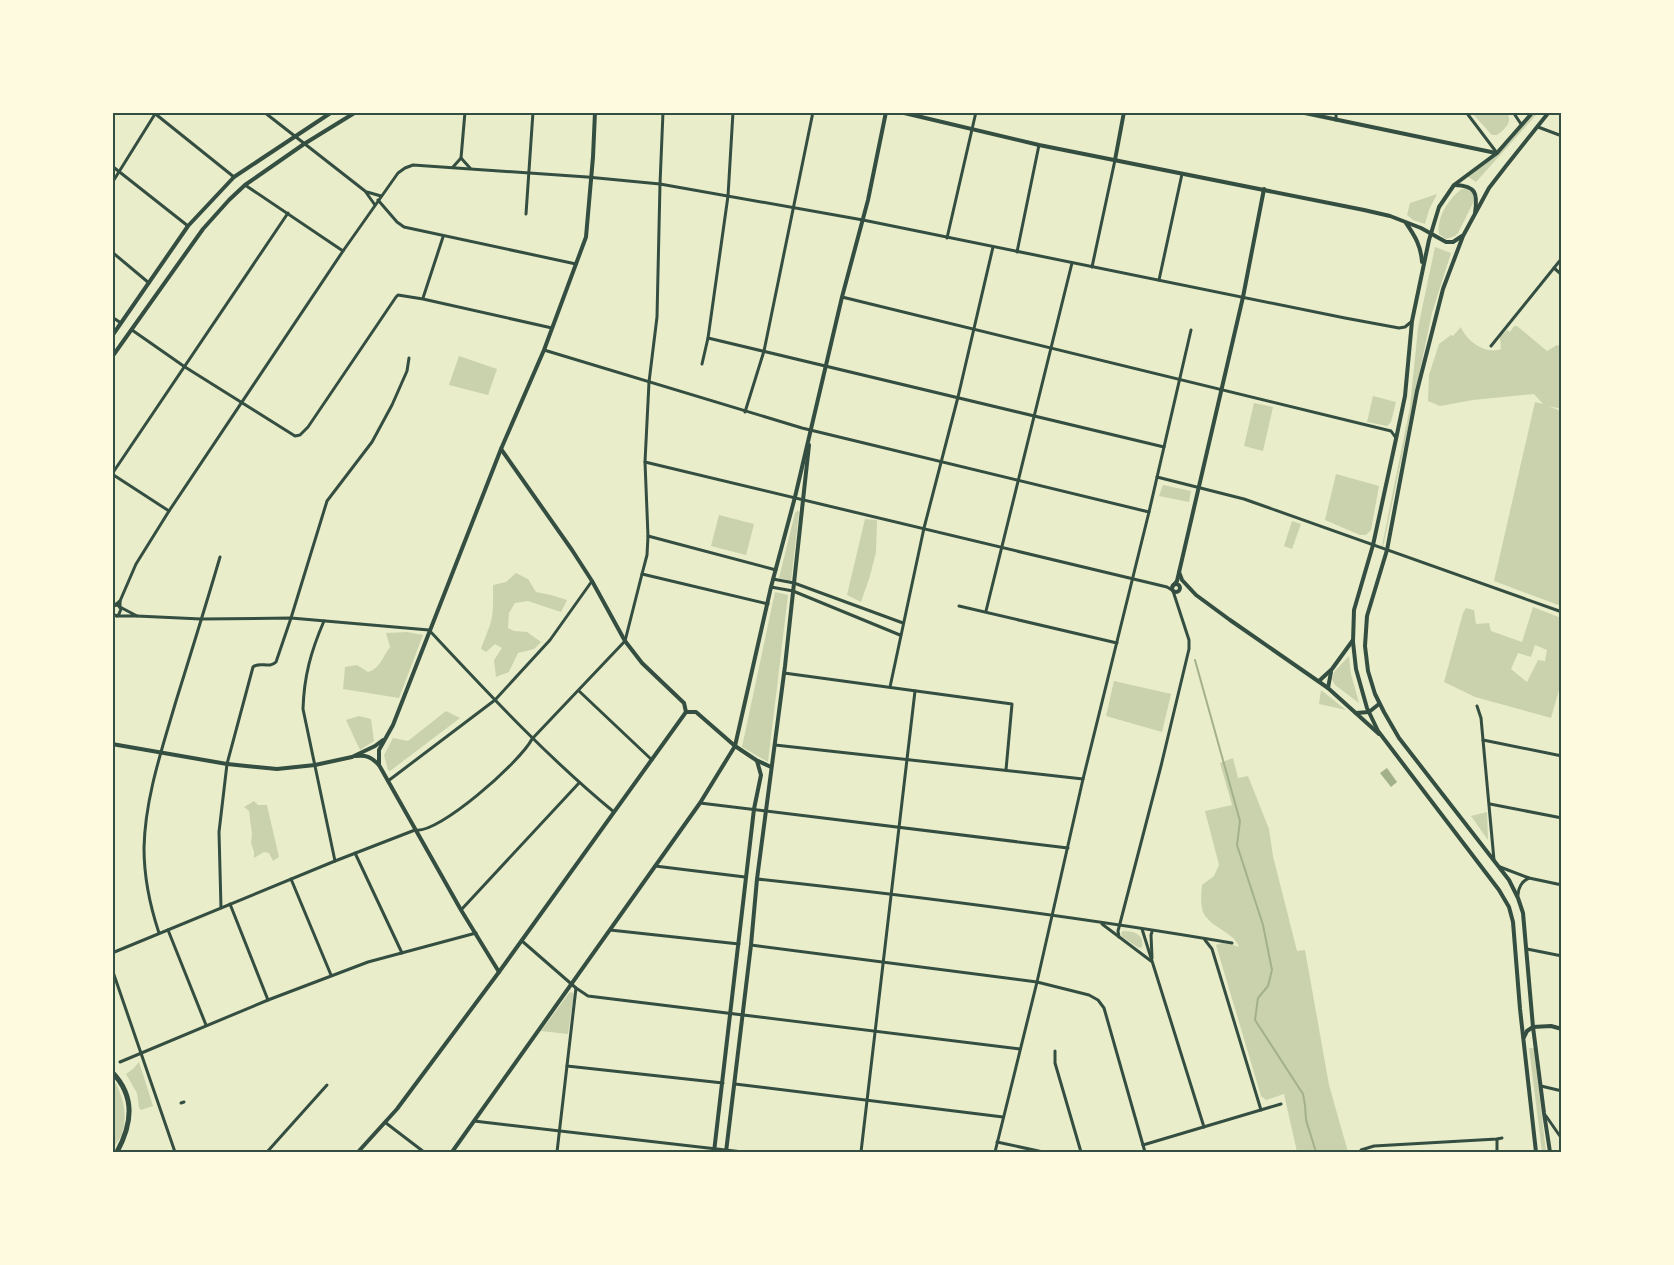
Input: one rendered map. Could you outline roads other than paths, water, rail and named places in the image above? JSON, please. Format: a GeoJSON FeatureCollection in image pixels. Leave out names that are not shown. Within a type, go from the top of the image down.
{"type":"FeatureCollection","features":[{"type":"Feature","properties":{"kind":"highway"},"geometry":{"type":"LineString","coordinates":[[112,1072],[122,1084],[130,1109],[126,1133],[117,1152]]}},
{"type":"Feature","properties":{"kind":"main road"},"geometry":{"type":"LineString","coordinates":[[112,336],[188,226],[234,177],[332,112]]}},
{"type":"Feature","properties":{"kind":"main road"},"geometry":{"type":"LineString","coordinates":[[112,357],[203,229],[229,200],[245,185],[304,144],[356,112]]}},
{"type":"Feature","properties":{"kind":"main road"},"geometry":{"type":"LineString","coordinates":[[379,765],[379,750],[393,725],[501,449],[544,350],[586,237],[595,112]]}},
{"type":"Feature","properties":{"kind":"main road"},"geometry":{"type":"LineString","coordinates":[[452,1152],[700,803],[735,746],[771,586],[795,497],[862,220],[885,112]]}},
{"type":"Feature","properties":{"kind":"main road"},"geometry":{"type":"LineString","coordinates":[[900,112],[1039,145],[1390,216],[1431,233],[1446,242],[1453,242],[1463,236]]}},
{"type":"Feature","properties":{"kind":"main road"},"geometry":{"type":"LineString","coordinates":[[1114,160],[1124,112]]}},
{"type":"Feature","properties":{"kind":"main road"},"geometry":{"type":"LineString","coordinates":[[1300,112],[1497,153]]}},
{"type":"Feature","properties":{"kind":"main road"},"geometry":{"type":"LineString","coordinates":[[1533,112],[1497,153],[1454,185],[1439,207],[1412,321],[1405,396],[1396,439],[1373,545],[1354,610],[1353,640],[1356,669],[1369,712],[1384,739],[1499,890],[1509,907],[1513,922],[1536,1152]]}},
{"type":"Feature","properties":{"kind":"main road"},"geometry":{"type":"LineString","coordinates":[[1549,112],[1490,188],[1463,236],[1443,289],[1417,391],[1387,550],[1367,616],[1365,646],[1368,671],[1379,703],[1399,738],[1499,866],[1518,898],[1523,913],[1533,1027],[1550,1152]]}},
{"type":"Feature","properties":{"kind":"main road"},"geometry":{"type":"LineString","coordinates":[[1454,185],[1468,186],[1473,190],[1476,198],[1474,216]]}},
{"type":"Feature","properties":{"kind":"main road"},"geometry":{"type":"LineString","coordinates":[[1196,595],[1174,590],[1243,297],[1264,189]]}},
{"type":"Feature","properties":{"kind":"main road"},"geometry":{"type":"LineString","coordinates":[[1406,222],[1418,240],[1423,267]]}},
{"type":"Feature","properties":{"kind":"main road"},"geometry":{"type":"LineString","coordinates":[[726,1152],[810,430]]}},
{"type":"Feature","properties":{"kind":"main road"},"geometry":{"type":"LineString","coordinates":[[358,1152],[386,1123],[500,972],[686,712],[684,703],[642,663],[625,641],[592,581],[501,449]]}},
{"type":"Feature","properties":{"kind":"main road"},"geometry":{"type":"LineString","coordinates":[[1179,568],[1182,579],[1196,595],[1319,681],[1384,739]]}},
{"type":"Feature","properties":{"kind":"main road"},"geometry":{"type":"LineString","coordinates":[[1319,681],[1332,669],[1353,640]]}},
{"type":"Feature","properties":{"kind":"main road"},"geometry":{"type":"LineString","coordinates":[[1328,688],[1332,669]]}},
{"type":"Feature","properties":{"kind":"main road"},"geometry":{"type":"LineString","coordinates":[[1356,712],[1369,712],[1379,703]]}},
{"type":"Feature","properties":{"kind":"main road"},"geometry":{"type":"LineString","coordinates":[[686,712],[696,712],[735,746],[771,767]]}},
{"type":"Feature","properties":{"kind":"main road"},"geometry":{"type":"LineString","coordinates":[[352,757],[385,739]]}},
{"type":"Feature","properties":{"kind":"main road"},"geometry":{"type":"LineString","coordinates":[[112,744],[227,764],[277,769],[315,765],[352,757],[368,756],[374,759],[461,910],[500,972]]}},
{"type":"Feature","properties":{"kind":"main road"},"geometry":{"type":"LineString","coordinates":[[714,1151],[754,809],[761,776],[756,760]]}},
{"type":"Feature","properties":{"kind":"main road"},"geometry":{"type":"LineString","coordinates":[[1524,1040],[1527,1031],[1533,1027],[1551,1026],[1562,1029]]}},
{"type":"Feature","properties":{"kind":"street"},"geometry":{"type":"LineString","coordinates":[[264,112],[365,191],[375,205]]}},
{"type":"Feature","properties":{"kind":"street"},"geometry":{"type":"LineString","coordinates":[[452,167],[458,164],[461,158],[465,112]]}},
{"type":"Feature","properties":{"kind":"street"},"geometry":{"type":"LineString","coordinates":[[526,214],[533,112]]}},
{"type":"Feature","properties":{"kind":"street"},"geometry":{"type":"LineString","coordinates":[[112,952],[355,853],[415,830],[421,831],[462,807],[513,764],[532,739],[625,641],[642,574],[648,536],[645,462],[649,382],[657,317],[663,112]]}},
{"type":"Feature","properties":{"kind":"street"},"geometry":{"type":"LineString","coordinates":[[702,364],[708,338],[728,195],[733,112]]}},
{"type":"Feature","properties":{"kind":"street"},"geometry":{"type":"LineString","coordinates":[[746,412],[764,351],[813,112]]}},
{"type":"Feature","properties":{"kind":"street"},"geometry":{"type":"LineString","coordinates":[[947,238],[976,112]]}},
{"type":"Feature","properties":{"kind":"street"},"geometry":{"type":"LineString","coordinates":[[1336,112],[1336,120]]}},
{"type":"Feature","properties":{"kind":"street"},"geometry":{"type":"LineString","coordinates":[[1466,112],[1497,153]]}},
{"type":"Feature","properties":{"kind":"street"},"geometry":{"type":"LineString","coordinates":[[1513,112],[1522,126]]}},
{"type":"Feature","properties":{"kind":"street"},"geometry":{"type":"LineString","coordinates":[[112,183],[154,113],[234,177]]}},
{"type":"Feature","properties":{"kind":"street"},"geometry":{"type":"LineString","coordinates":[[1538,127],[1562,136]]}},
{"type":"Feature","properties":{"kind":"street"},"geometry":{"type":"LineString","coordinates":[[1017,252],[1039,145]]}},
{"type":"Feature","properties":{"kind":"street"},"geometry":{"type":"LineString","coordinates":[[461,158],[472,169]]}},
{"type":"Feature","properties":{"kind":"street"},"geometry":{"type":"LineString","coordinates":[[1092,267],[1114,160]]}},
{"type":"Feature","properties":{"kind":"street"},"geometry":{"type":"LineString","coordinates":[[114,617],[121,612],[120,601],[136,564],[169,511],[378,200],[398,173],[413,165],[660,184],[862,220],[1399,328],[1405,327],[1412,321]]}},
{"type":"Feature","properties":{"kind":"street"},"geometry":{"type":"LineString","coordinates":[[112,166],[188,226]]}},
{"type":"Feature","properties":{"kind":"street"},"geometry":{"type":"LineString","coordinates":[[1158,280],[1182,174]]}},
{"type":"Feature","properties":{"kind":"street"},"geometry":{"type":"LineString","coordinates":[[245,185],[343,251]]}},
{"type":"Feature","properties":{"kind":"street"},"geometry":{"type":"LineString","coordinates":[[365,191],[381,196]]}},
{"type":"Feature","properties":{"kind":"street"},"geometry":{"type":"LineString","coordinates":[[378,200],[400,225],[443,237],[576,264]]}},
{"type":"Feature","properties":{"kind":"street"},"geometry":{"type":"LineString","coordinates":[[169,511],[112,474],[288,213]]}},
{"type":"Feature","properties":{"kind":"street"},"geometry":{"type":"LineString","coordinates":[[423,298],[443,237]]}},
{"type":"Feature","properties":{"kind":"street"},"geometry":{"type":"LineString","coordinates":[[890,687],[924,528],[993,247]]}},
{"type":"Feature","properties":{"kind":"street"},"geometry":{"type":"LineString","coordinates":[[112,252],[149,283]]}},
{"type":"Feature","properties":{"kind":"street"},"geometry":{"type":"LineString","coordinates":[[1491,346],[1562,258]]}},
{"type":"Feature","properties":{"kind":"street"},"geometry":{"type":"LineString","coordinates":[[986,611],[1072,263]]}},
{"type":"Feature","properties":{"kind":"street"},"geometry":{"type":"LineString","coordinates":[[1553,268],[1562,275]]}},
{"type":"Feature","properties":{"kind":"street"},"geometry":{"type":"LineString","coordinates":[[132,330],[185,367],[292,435],[300,435],[308,427],[397,295],[423,298],[552,328]]}},
{"type":"Feature","properties":{"kind":"street"},"geometry":{"type":"LineString","coordinates":[[842,297],[1391,431],[1396,439]]}},
{"type":"Feature","properties":{"kind":"street"},"geometry":{"type":"LineString","coordinates":[[112,317],[122,323]]}},
{"type":"Feature","properties":{"kind":"street"},"geometry":{"type":"LineString","coordinates":[[995,1152],[1191,330]]}},
{"type":"Feature","properties":{"kind":"street"},"geometry":{"type":"LineString","coordinates":[[708,338],[1164,447]]}},
{"type":"Feature","properties":{"kind":"street"},"geometry":{"type":"LineString","coordinates":[[544,350],[810,430],[1149,512]]}},
{"type":"Feature","properties":{"kind":"street"},"geometry":{"type":"LineString","coordinates":[[221,908],[219,832],[227,764],[253,667],[258,664],[274,664],[291,618],[327,501],[372,442],[407,371],[409,358]]}},
{"type":"Feature","properties":{"kind":"street"},"geometry":{"type":"LineString","coordinates":[[645,462],[1174,590],[1189,640],[1189,649],[1159,777],[1118,931],[1119,937]]}},
{"type":"Feature","properties":{"kind":"street"},"geometry":{"type":"LineString","coordinates":[[1157,477],[1244,499],[1562,612]]}},
{"type":"Feature","properties":{"kind":"street"},"geometry":{"type":"LineString","coordinates":[[648,536],[776,570]]}},
{"type":"Feature","properties":{"kind":"street"},"geometry":{"type":"LineString","coordinates":[[159,933],[146,881],[144,849],[146,817],[160,753],[220,557]]}},
{"type":"Feature","properties":{"kind":"street"},"geometry":{"type":"LineString","coordinates":[[642,574],[768,604]]}},
{"type":"Feature","properties":{"kind":"street"},"geometry":{"type":"LineString","coordinates":[[773,579],[794,583],[903,623]]}},
{"type":"Feature","properties":{"kind":"street"},"geometry":{"type":"LineString","coordinates":[[388,781],[495,700],[550,640],[592,581]]}},
{"type":"Feature","properties":{"kind":"street"},"geometry":{"type":"LineString","coordinates":[[771,586],[793,591],[900,634]]}},
{"type":"Feature","properties":{"kind":"street"},"geometry":{"type":"LineString","coordinates":[[114,605],[120,601]]}},
{"type":"Feature","properties":{"kind":"street"},"geometry":{"type":"LineString","coordinates":[[114,605],[137,615]]}},
{"type":"Feature","properties":{"kind":"street"},"geometry":{"type":"LineString","coordinates":[[959,606],[1117,643]]}},
{"type":"Feature","properties":{"kind":"street"},"geometry":{"type":"LineString","coordinates":[[114,617],[137,615],[201,619],[291,618],[429,630],[532,739],[614,812]]}},
{"type":"Feature","properties":{"kind":"street"},"geometry":{"type":"LineString","coordinates":[[324,621],[311,653],[304,684],[304,718],[335,861]]}},
{"type":"Feature","properties":{"kind":"street"},"geometry":{"type":"LineString","coordinates":[[783,673],[1012,704],[1006,770]]}},
{"type":"Feature","properties":{"kind":"street"},"geometry":{"type":"LineString","coordinates":[[578,690],[652,760]]}},
{"type":"Feature","properties":{"kind":"street"},"geometry":{"type":"LineString","coordinates":[[861,1152],[915,691]]}},
{"type":"Feature","properties":{"kind":"street"},"geometry":{"type":"LineString","coordinates":[[1477,706],[1481,718],[1494,860]]}},
{"type":"Feature","properties":{"kind":"street"},"geometry":{"type":"LineString","coordinates":[[1483,740],[1562,756]]}},
{"type":"Feature","properties":{"kind":"street"},"geometry":{"type":"LineString","coordinates":[[774,745],[1083,779]]}},
{"type":"Feature","properties":{"kind":"street"},"geometry":{"type":"LineString","coordinates":[[461,910],[579,783]]}},
{"type":"Feature","properties":{"kind":"street"},"geometry":{"type":"LineString","coordinates":[[700,803],[1068,848]]}},
{"type":"Feature","properties":{"kind":"street"},"geometry":{"type":"LineString","coordinates":[[1490,804],[1562,818]]}},
{"type":"Feature","properties":{"kind":"street"},"geometry":{"type":"LineString","coordinates":[[355,853],[402,953]]}},
{"type":"Feature","properties":{"kind":"street"},"geometry":{"type":"LineString","coordinates":[[655,866],[746,877]]}},
{"type":"Feature","properties":{"kind":"street"},"geometry":{"type":"LineString","coordinates":[[1499,866],[1529,878],[1562,885]]}},
{"type":"Feature","properties":{"kind":"street"},"geometry":{"type":"LineString","coordinates":[[1518,898],[1522,882],[1529,878]]}},
{"type":"Feature","properties":{"kind":"street"},"geometry":{"type":"LineString","coordinates":[[291,879],[331,975]]}},
{"type":"Feature","properties":{"kind":"street"},"geometry":{"type":"LineString","coordinates":[[757,879],[891,894],[1232,943]]}},
{"type":"Feature","properties":{"kind":"street"},"geometry":{"type":"LineString","coordinates":[[230,904],[268,1000]]}},
{"type":"Feature","properties":{"kind":"street"},"geometry":{"type":"LineString","coordinates":[[1101,923],[1153,962]]}},
{"type":"Feature","properties":{"kind":"street"},"geometry":{"type":"LineString","coordinates":[[1142,929],[1204,1127]]}},
{"type":"Feature","properties":{"kind":"street"},"geometry":{"type":"LineString","coordinates":[[168,930],[206,1026]]}},
{"type":"Feature","properties":{"kind":"street"},"geometry":{"type":"LineString","coordinates":[[610,930],[739,944]]}},
{"type":"Feature","properties":{"kind":"street"},"geometry":{"type":"LineString","coordinates":[[1152,931],[1153,962]]}},
{"type":"Feature","properties":{"kind":"street"},"geometry":{"type":"LineString","coordinates":[[120,1062],[331,975],[368,962],[476,933]]}},
{"type":"Feature","properties":{"kind":"street"},"geometry":{"type":"LineString","coordinates":[[1204,938],[1212,949],[1261,1110]]}},
{"type":"Feature","properties":{"kind":"street"},"geometry":{"type":"LineString","coordinates":[[522,941],[588,996],[1020,1049]]}},
{"type":"Feature","properties":{"kind":"street"},"geometry":{"type":"LineString","coordinates":[[751,945],[1037,982],[1098,999],[1104,1008],[1145,1152]]}},
{"type":"Feature","properties":{"kind":"street"},"geometry":{"type":"LineString","coordinates":[[1527,949],[1562,956]]}},
{"type":"Feature","properties":{"kind":"street"},"geometry":{"type":"LineString","coordinates":[[112,969],[175,1152]]}},
{"type":"Feature","properties":{"kind":"street"},"geometry":{"type":"LineString","coordinates":[[557,1152],[576,988]]}},
{"type":"Feature","properties":{"kind":"street"},"geometry":{"type":"LineString","coordinates":[[1055,1051],[1055,1063],[1081,1152]]}},
{"type":"Feature","properties":{"kind":"street"},"geometry":{"type":"LineString","coordinates":[[567,1066],[723,1083]]}},
{"type":"Feature","properties":{"kind":"street"},"geometry":{"type":"LineString","coordinates":[[735,1084],[1003,1117]]}},
{"type":"Feature","properties":{"kind":"street"},"geometry":{"type":"LineString","coordinates":[[267,1152],[327,1085]]}},
{"type":"Feature","properties":{"kind":"street"},"geometry":{"type":"LineString","coordinates":[[1541,1086],[1562,1091]]}},
{"type":"Feature","properties":{"kind":"street"},"geometry":{"type":"LineString","coordinates":[[1143,1145],[1281,1104]]}},
{"type":"Feature","properties":{"kind":"street"},"geometry":{"type":"LineString","coordinates":[[1544,1113],[1562,1139]]}},
{"type":"Feature","properties":{"kind":"street"},"geometry":{"type":"LineString","coordinates":[[474,1121],[714,1151],[743,1152]]}},
{"type":"Feature","properties":{"kind":"street"},"geometry":{"type":"LineString","coordinates":[[386,1123],[424,1152]]}},
{"type":"Feature","properties":{"kind":"street"},"geometry":{"type":"LineString","coordinates":[[1361,1150],[1374,1146],[1502,1138]]}},
{"type":"Feature","properties":{"kind":"street"},"geometry":{"type":"LineString","coordinates":[[1497,1139],[1497,1152]]}},
{"type":"Feature","properties":{"kind":"street"},"geometry":{"type":"LineString","coordinates":[[997,1142],[1043,1152]]}},
{"type":"Feature","properties":{"kind":"waterway"},"geometry":{"type":"LineString","coordinates":[[1195,660],[1240,821],[1237,845],[1263,925],[1272,970],[1268,986],[1258,998],[1255,1020],[1303,1094],[1306,1120],[1316,1152]]}}]}
